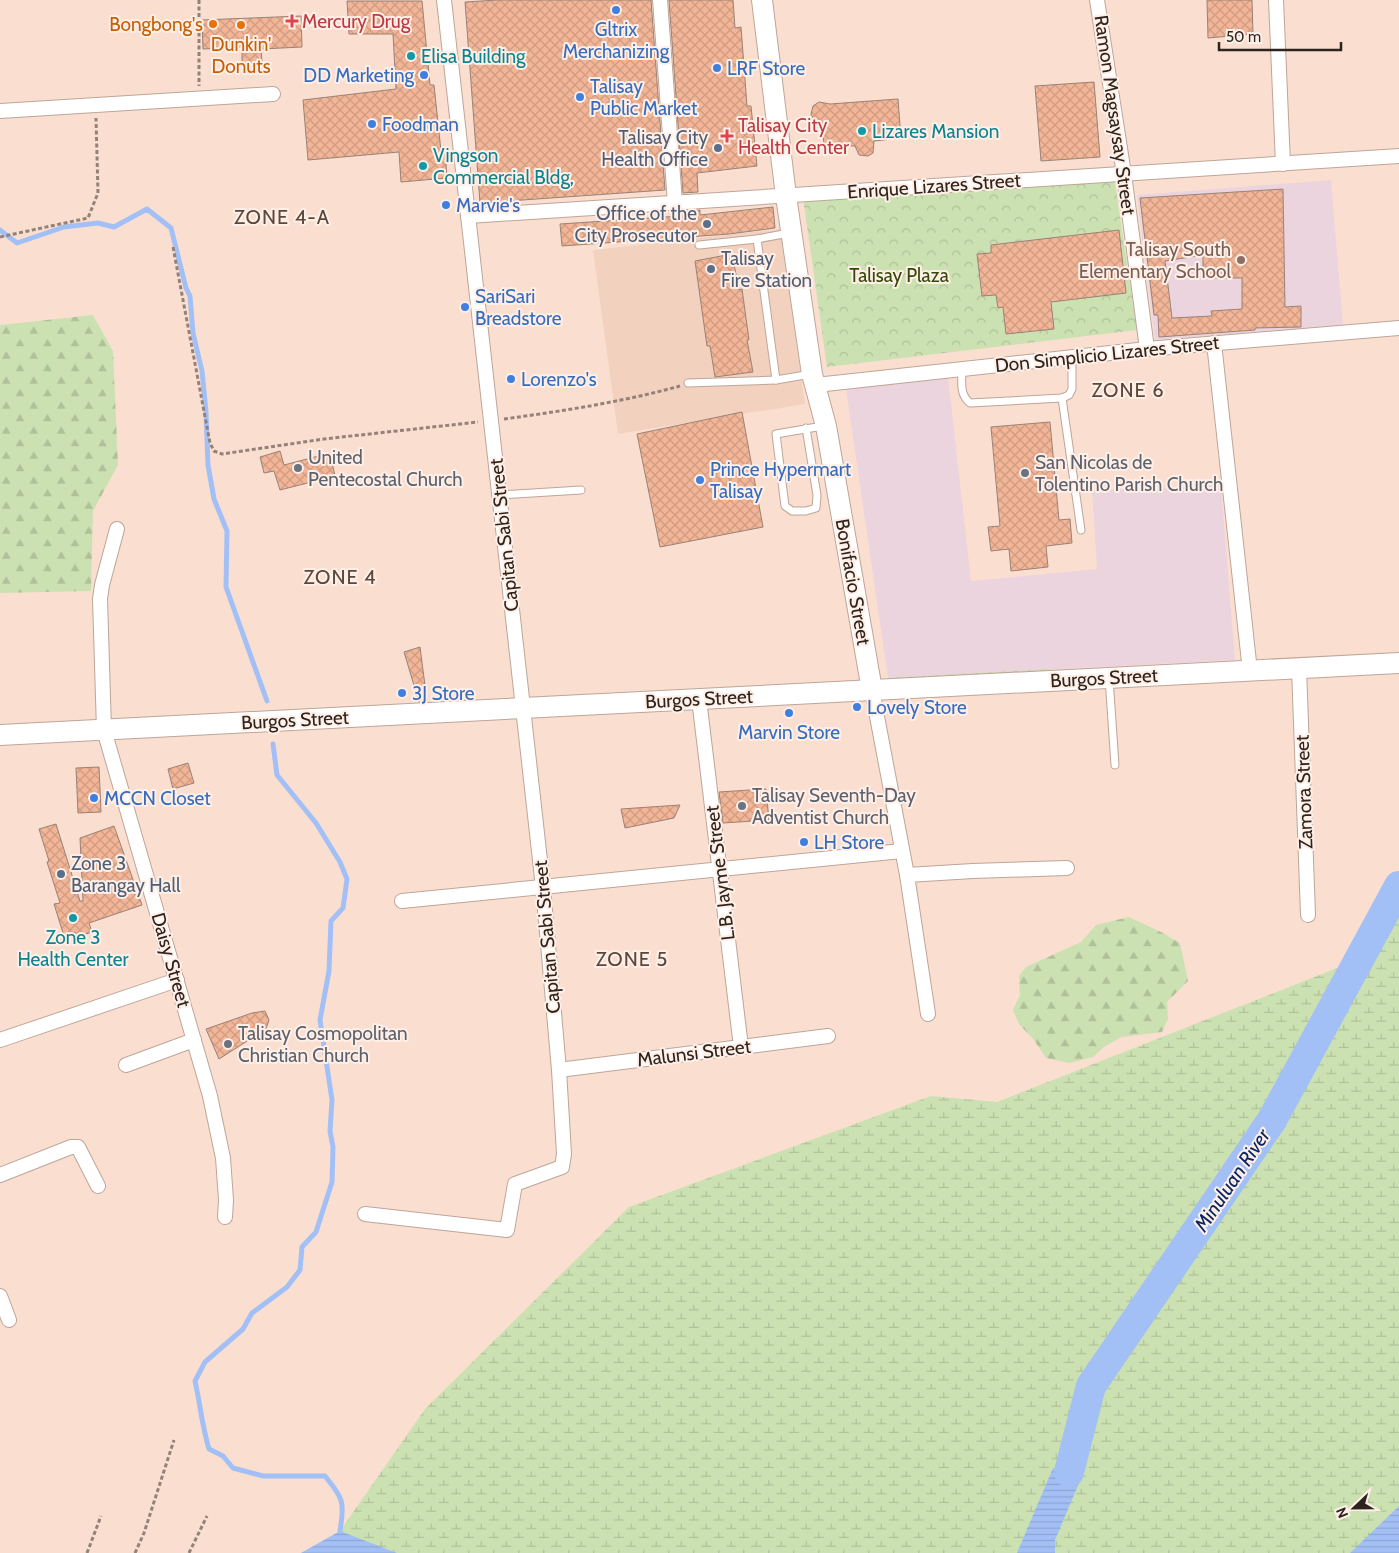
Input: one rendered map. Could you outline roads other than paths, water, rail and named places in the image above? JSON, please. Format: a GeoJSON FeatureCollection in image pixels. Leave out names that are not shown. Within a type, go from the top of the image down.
{"type":"FeatureCollection","features":[{"type":"Feature","properties":{"kind":"street","name":"Capitan Sabi Street"},"geometry":{"type":"LineString","coordinates":[[365,1214],[507,1230],[515,1184],[562,1167],[564,1154],[559,1070],[543,887],[444,0]]}},
{"type":"Feature","properties":{"kind":"street"},"geometry":{"type":"LineString","coordinates":[[660,0],[675,203]]}},
{"type":"Feature","properties":{"kind":"street","name":"Bonifacio Street"},"geometry":{"type":"LineString","coordinates":[[762,0],[786,196],[814,380],[826,426],[872,690],[907,875],[928,1014]]}},
{"type":"Feature","properties":{"kind":"street","name":"Ramon Magsaysay Street"},"geometry":{"type":"LineString","coordinates":[[1097,0],[1124,174],[1147,349]]}},
{"type":"Feature","properties":{"kind":"street"},"geometry":{"type":"LineString","coordinates":[[1276,0],[1283,164]]}},
{"type":"Feature","properties":{"kind":"street"},"geometry":{"type":"LineString","coordinates":[[0,111],[273,94]]}},
{"type":"Feature","properties":{"kind":"street","name":"Enrique Lizares Street"},"geometry":{"type":"LineString","coordinates":[[468,216],[1399,156]]}},
{"type":"Feature","properties":{"kind":"street","name":"Don Simplicio Lizares Street"},"geometry":{"type":"LineString","coordinates":[[814,380],[962,370],[1147,349],[1399,328]]}},
{"type":"Feature","properties":{"kind":"street"},"geometry":{"type":"LineString","coordinates":[[1214,343],[1250,671]]}},
{"type":"Feature","properties":{"kind":"street","name":"Daisy Street"},"geometry":{"type":"LineString","coordinates":[[117,529],[100,599],[104,730],[218,1126],[224,1180],[225,1217]]}},
{"type":"Feature","properties":{"kind":"street","name":"Burgos Street"},"geometry":{"type":"LineString","coordinates":[[0,735],[1399,663]]}},
{"type":"Feature","properties":{"kind":"street","name":"Zamora Street"},"geometry":{"type":"LineString","coordinates":[[1300,668],[1308,915]]}},
{"type":"Feature","properties":{"kind":"street","name":"L.B. Jayme Street"},"geometry":{"type":"LineString","coordinates":[[699,699],[741,1047]]}},
{"type":"Feature","properties":{"kind":"street"},"geometry":{"type":"LineString","coordinates":[[402,901],[902,852]]}},
{"type":"Feature","properties":{"kind":"street"},"geometry":{"type":"LineString","coordinates":[[907,875],[1068,868]]}},
{"type":"Feature","properties":{"kind":"street"},"geometry":{"type":"LineString","coordinates":[[0,1040],[177,980]]}},
{"type":"Feature","properties":{"kind":"street","name":"Malunsi Street"},"geometry":{"type":"LineString","coordinates":[[559,1070],[828,1036]]}},
{"type":"Feature","properties":{"kind":"street"},"geometry":{"type":"LineString","coordinates":[[126,1065],[194,1040]]}},
{"type":"Feature","properties":{"kind":"street"},"geometry":{"type":"LineString","coordinates":[[0,1175],[71,1147],[78,1147],[98,1186]]}},
{"type":"Feature","properties":{"kind":"street"},"geometry":{"type":"LineString","coordinates":[[0,1296],[9,1320]]}},
{"type":"Feature","properties":{"kind":"lane"},"geometry":{"type":"LineString","coordinates":[[699,246],[792,233]]}},
{"type":"Feature","properties":{"kind":"lane"},"geometry":{"type":"LineString","coordinates":[[757,239],[776,380]]}},
{"type":"Feature","properties":{"kind":"lane"},"geometry":{"type":"LineString","coordinates":[[962,370],[962,392],[970,403],[1062,398],[1069,395],[1072,389],[1072,358]]}},
{"type":"Feature","properties":{"kind":"lane"},"geometry":{"type":"LineString","coordinates":[[688,383],[814,380]]}},
{"type":"Feature","properties":{"kind":"lane"},"geometry":{"type":"LineString","coordinates":[[1062,398],[1081,530]]}},
{"type":"Feature","properties":{"kind":"lane"},"geometry":{"type":"LineString","coordinates":[[806,428],[817,495],[816,508],[792,512],[785,506],[776,434],[806,428],[826,426]]}},
{"type":"Feature","properties":{"kind":"lane"},"geometry":{"type":"LineString","coordinates":[[499,495],[582,490]]}},
{"type":"Feature","properties":{"kind":"lane"},"geometry":{"type":"LineString","coordinates":[[1109,678],[1115,765]]}},
{"type":"Feature","properties":{"kind":"water"},"geometry":{"type":"Polygon","coordinates":[[[1053,1468],[1082,1476],[1055,1540],[1055,1553],[1017,1553],[1053,1468]]]}},
{"type":"Feature","properties":{"kind":"water"},"geometry":{"type":"Polygon","coordinates":[[[1399,1506],[1399,1553],[1350,1553],[1399,1506]]]}},
{"type":"Feature","properties":{"kind":"water"},"geometry":{"type":"Polygon","coordinates":[[[340,1531],[397,1553],[301,1553],[340,1531]]]}},
{"type":"Feature","properties":{"kind":"waterway"},"geometry":{"type":"LineString","coordinates":[[0,230],[17,243],[64,227],[98,223],[114,227],[147,209],[171,228],[186,288],[190,296],[193,333],[202,371],[208,465],[214,499],[227,531],[226,587],[267,701]]}},
{"type":"Feature","properties":{"kind":"waterway"},"geometry":{"type":"LineString","coordinates":[[273,744],[277,775],[316,823],[340,862],[347,879],[343,908],[331,921],[329,971],[320,1020],[332,1100],[330,1131],[333,1147],[332,1182],[316,1232],[302,1247],[300,1270],[287,1287],[252,1313],[243,1329],[205,1362],[195,1381],[209,1449],[223,1456],[233,1468],[263,1476],[325,1476],[336,1490],[341,1501],[340,1531]]}},
{"type":"Feature","properties":{"kind":"waterway","name":"Minuluan River"},"geometry":{"type":"LineString","coordinates":[[1069,1472],[1091,1386],[1272,1120],[1399,886]]}},
{"type":"Feature","properties":{"kind":"place","name":"Gltrix Merchanizing"},"geometry":{"type":"Point","coordinates":[616,10]}},
{"type":"Feature","properties":{"kind":"place","name":"Mercury Drug"},"geometry":{"type":"Point","coordinates":[292,21]}},
{"type":"Feature","properties":{"kind":"place","name":"Bongbong's"},"geometry":{"type":"Point","coordinates":[213,24]}},
{"type":"Feature","properties":{"kind":"place","name":"Dunkin' Donuts"},"geometry":{"type":"Point","coordinates":[241,25]}},
{"type":"Feature","properties":{"kind":"place","name":"Elisa Building"},"geometry":{"type":"Point","coordinates":[411,56]}},
{"type":"Feature","properties":{"kind":"place","name":"LRF Store"},"geometry":{"type":"Point","coordinates":[717,68]}},
{"type":"Feature","properties":{"kind":"place","name":"DD Marketing"},"geometry":{"type":"Point","coordinates":[424,75]}},
{"type":"Feature","properties":{"kind":"place","name":"Talisay Public Market"},"geometry":{"type":"Point","coordinates":[580,97]}},
{"type":"Feature","properties":{"kind":"place","name":"Foodman"},"geometry":{"type":"Point","coordinates":[372,124]}},
{"type":"Feature","properties":{"kind":"place","name":"Lizares Mansion"},"geometry":{"type":"Point","coordinates":[862,131]}},
{"type":"Feature","properties":{"kind":"place","name":"Talisay City Health Center"},"geometry":{"type":"Point","coordinates":[727,136]}},
{"type":"Feature","properties":{"kind":"place","name":"Talisay City Health Office"},"geometry":{"type":"Point","coordinates":[718,148]}},
{"type":"Feature","properties":{"kind":"place","name":"Vingson Commercial Bldg,"},"geometry":{"type":"Point","coordinates":[423,166]}},
{"type":"Feature","properties":{"kind":"place","name":"Marvie's"},"geometry":{"type":"Point","coordinates":[446,205]}},
{"type":"Feature","properties":{"kind":"place","name":"Office of the City Prosecutor"},"geometry":{"type":"Point","coordinates":[707,224]}},
{"type":"Feature","properties":{"kind":"place","name":"Talisay South Elementary School"},"geometry":{"type":"Point","coordinates":[1241,260]}},
{"type":"Feature","properties":{"kind":"place","name":"Talisay Fire Station"},"geometry":{"type":"Point","coordinates":[711,269]}},
{"type":"Feature","properties":{"kind":"place","name":"SariSari Breadstore"},"geometry":{"type":"Point","coordinates":[465,307]}},
{"type":"Feature","properties":{"kind":"place","name":"Lorenzo's"},"geometry":{"type":"Point","coordinates":[511,379]}},
{"type":"Feature","properties":{"kind":"place","name":"United Pentecostal Church"},"geometry":{"type":"Point","coordinates":[298,468]}},
{"type":"Feature","properties":{"kind":"place","name":"San Nicolas de Tolentino Parish Church"},"geometry":{"type":"Point","coordinates":[1025,473]}},
{"type":"Feature","properties":{"kind":"place","name":"Prince Hypermart Talisay"},"geometry":{"type":"Point","coordinates":[700,480]}},
{"type":"Feature","properties":{"kind":"place","name":"3J Store"},"geometry":{"type":"Point","coordinates":[402,693]}},
{"type":"Feature","properties":{"kind":"place","name":"Lovely Store"},"geometry":{"type":"Point","coordinates":[857,707]}},
{"type":"Feature","properties":{"kind":"place","name":"Marvin Store"},"geometry":{"type":"Point","coordinates":[789,713]}},
{"type":"Feature","properties":{"kind":"place","name":"MCCN Closet"},"geometry":{"type":"Point","coordinates":[94,798]}},
{"type":"Feature","properties":{"kind":"place","name":"Talisay Seventh-Day Adventist Church"},"geometry":{"type":"Point","coordinates":[742,806]}},
{"type":"Feature","properties":{"kind":"place","name":"LH Store"},"geometry":{"type":"Point","coordinates":[804,842]}},
{"type":"Feature","properties":{"kind":"place","name":"Zone 3 Barangay Hall"},"geometry":{"type":"Point","coordinates":[61,874]}},
{"type":"Feature","properties":{"kind":"place","name":"Zone 3 Health Center"},"geometry":{"type":"Point","coordinates":[73,918]}},
{"type":"Feature","properties":{"kind":"place","name":"Talisay Cosmopolitan Christian Church"},"geometry":{"type":"Point","coordinates":[228,1044]}},
{"type":"Feature","properties":{"kind":"district","name":"ZONE 4-A"},"geometry":{"type":"Point","coordinates":[282,217]}},
{"type":"Feature","properties":{"kind":"district","name":"ZONE 6"},"geometry":{"type":"Point","coordinates":[1128,390]}},
{"type":"Feature","properties":{"kind":"district","name":"ZONE 4"},"geometry":{"type":"Point","coordinates":[340,577]}},
{"type":"Feature","properties":{"kind":"district","name":"ZONE 5"},"geometry":{"type":"Point","coordinates":[632,959]}},
{"type":"Feature","properties":{"kind":"park label","name":"Talisay Plaza"},"geometry":{"type":"Point","coordinates":[899,275]}}]}
